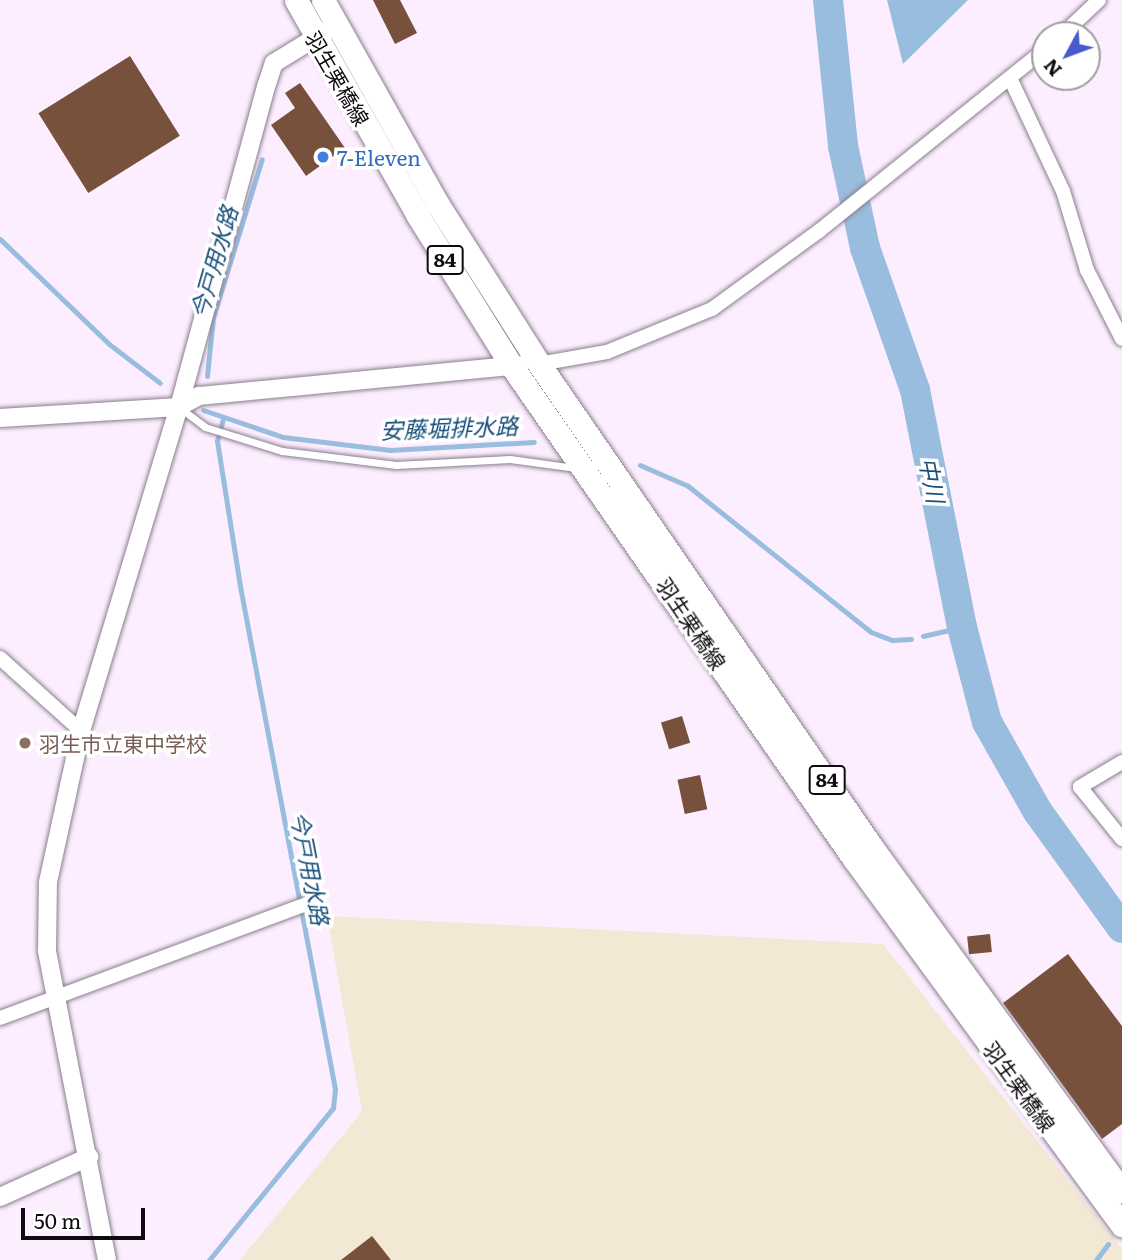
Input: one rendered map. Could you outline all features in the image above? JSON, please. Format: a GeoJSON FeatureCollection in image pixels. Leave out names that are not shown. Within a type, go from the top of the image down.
{"type":"FeatureCollection","features":[{"type":"Feature","properties":{"kind":"main road","name":"羽生栗橋線"},"geometry":{"type":"LineString","coordinates":[[296,0],[314,36],[511,365],[588,471],[854,859],[1122,1225]]}},
{"type":"Feature","properties":{"kind":"main road","name":"羽生栗橋線"},"geometry":{"type":"LineString","coordinates":[[323,0],[437,203],[539,364],[871,846],[1122,1191]]}},
{"type":"Feature","properties":{"kind":"street"},"geometry":{"type":"LineString","coordinates":[[1077,21],[1099,0]]}},
{"type":"Feature","properties":{"kind":"street"},"geometry":{"type":"LineString","coordinates":[[107,1260],[47,950],[48,882],[81,731],[179,407],[270,74],[274,63],[314,36],[336,25]]}},
{"type":"Feature","properties":{"kind":"street"},"geometry":{"type":"LineString","coordinates":[[0,418],[179,407],[199,396],[539,364],[607,352],[712,309],[820,231],[1031,61]]}},
{"type":"Feature","properties":{"kind":"street"},"geometry":{"type":"LineString","coordinates":[[1010,78],[1063,191],[1087,270],[1122,339]]}},
{"type":"Feature","properties":{"kind":"street"},"geometry":{"type":"LineString","coordinates":[[0,658],[81,731]]}},
{"type":"Feature","properties":{"kind":"street"},"geometry":{"type":"LineString","coordinates":[[1122,762],[1080,787],[1122,839]]}},
{"type":"Feature","properties":{"kind":"street"},"geometry":{"type":"LineString","coordinates":[[0,1018],[309,903]]}},
{"type":"Feature","properties":{"kind":"street"},"geometry":{"type":"LineString","coordinates":[[0,1197],[89,1157]]}},
{"type":"Feature","properties":{"kind":"lane"},"geometry":{"type":"LineString","coordinates":[[179,407],[205,427],[282,451],[396,465],[510,459],[588,471]]}},
{"type":"Feature","properties":{"kind":"shaded area"},"geometry":{"type":"Polygon","coordinates":[[[327,916],[883,944],[1122,1249],[1122,1260],[240,1260],[362,1112],[327,916]]]}},
{"type":"Feature","properties":{"kind":"water"},"geometry":{"type":"Polygon","coordinates":[[[887,0],[968,0],[903,64],[887,0]]]}},
{"type":"Feature","properties":{"kind":"building"},"geometry":{"type":"Polygon","coordinates":[[[373,0],[400,0],[417,33],[395,44],[373,0]]]}},
{"type":"Feature","properties":{"kind":"building"},"geometry":{"type":"Polygon","coordinates":[[[130,56],[180,136],[88,193],[38,113],[130,56]]]}},
{"type":"Feature","properties":{"kind":"building"},"geometry":{"type":"Polygon","coordinates":[[[300,83],[345,148],[306,176],[271,125],[295,108],[285,93],[300,83]]]}},
{"type":"Feature","properties":{"kind":"building"},"geometry":{"type":"Polygon","coordinates":[[[682,716],[690,743],[669,749],[661,722],[682,716]]]}},
{"type":"Feature","properties":{"kind":"building"},"geometry":{"type":"Polygon","coordinates":[[[700,775],[707,809],[685,814],[678,780],[700,775]]]}},
{"type":"Feature","properties":{"kind":"building"},"geometry":{"type":"Polygon","coordinates":[[[990,934],[992,952],[969,954],[967,936],[990,934]]]}},
{"type":"Feature","properties":{"kind":"building"},"geometry":{"type":"Polygon","coordinates":[[[1068,954],[1122,1026],[1122,1124],[1102,1139],[1003,1003],[1068,954]]]}},
{"type":"Feature","properties":{"kind":"building"},"geometry":{"type":"Polygon","coordinates":[[[372,1236],[391,1260],[341,1260],[372,1236]]]}},
{"type":"Feature","properties":{"kind":"waterway","name":"中川"},"geometry":{"type":"LineString","coordinates":[[828,0],[843,146],[865,248],[915,390],[962,627],[987,722],[1038,812],[1122,928]]}},
{"type":"Feature","properties":{"kind":"waterway","name":"今戸用水路"},"geometry":{"type":"LineString","coordinates":[[207,376],[213,317],[262,159]]}},
{"type":"Feature","properties":{"kind":"waterway","name":"安藤堀排水路"},"geometry":{"type":"LineString","coordinates":[[0,239],[109,344],[160,383]]}},
{"type":"Feature","properties":{"kind":"waterway","name":"安藤堀排水路"},"geometry":{"type":"LineString","coordinates":[[203,410],[283,437],[390,450],[534,442]]}},
{"type":"Feature","properties":{"kind":"waterway","name":"今戸用水路"},"geometry":{"type":"LineString","coordinates":[[209,1260],[333,1108],[335,1089],[240,586],[217,441],[223,419]]}},
{"type":"Feature","properties":{"kind":"waterway","name":"安藤堀排水路"},"geometry":{"type":"LineString","coordinates":[[640,465],[688,486],[871,632],[892,640],[911,639]]}},
{"type":"Feature","properties":{"kind":"waterway","name":"安藤堀排水路"},"geometry":{"type":"LineString","coordinates":[[923,636],[962,627]]}},
{"type":"Feature","properties":{"kind":"waterway"},"geometry":{"type":"LineString","coordinates":[[1096,1260],[1108,1244]]}},
{"type":"Feature","properties":{"kind":"place","name":"7-Eleven"},"geometry":{"type":"Point","coordinates":[323,157]}},
{"type":"Feature","properties":{"kind":"place","name":"羽生市立東中学校"},"geometry":{"type":"Point","coordinates":[25,743]}}]}
